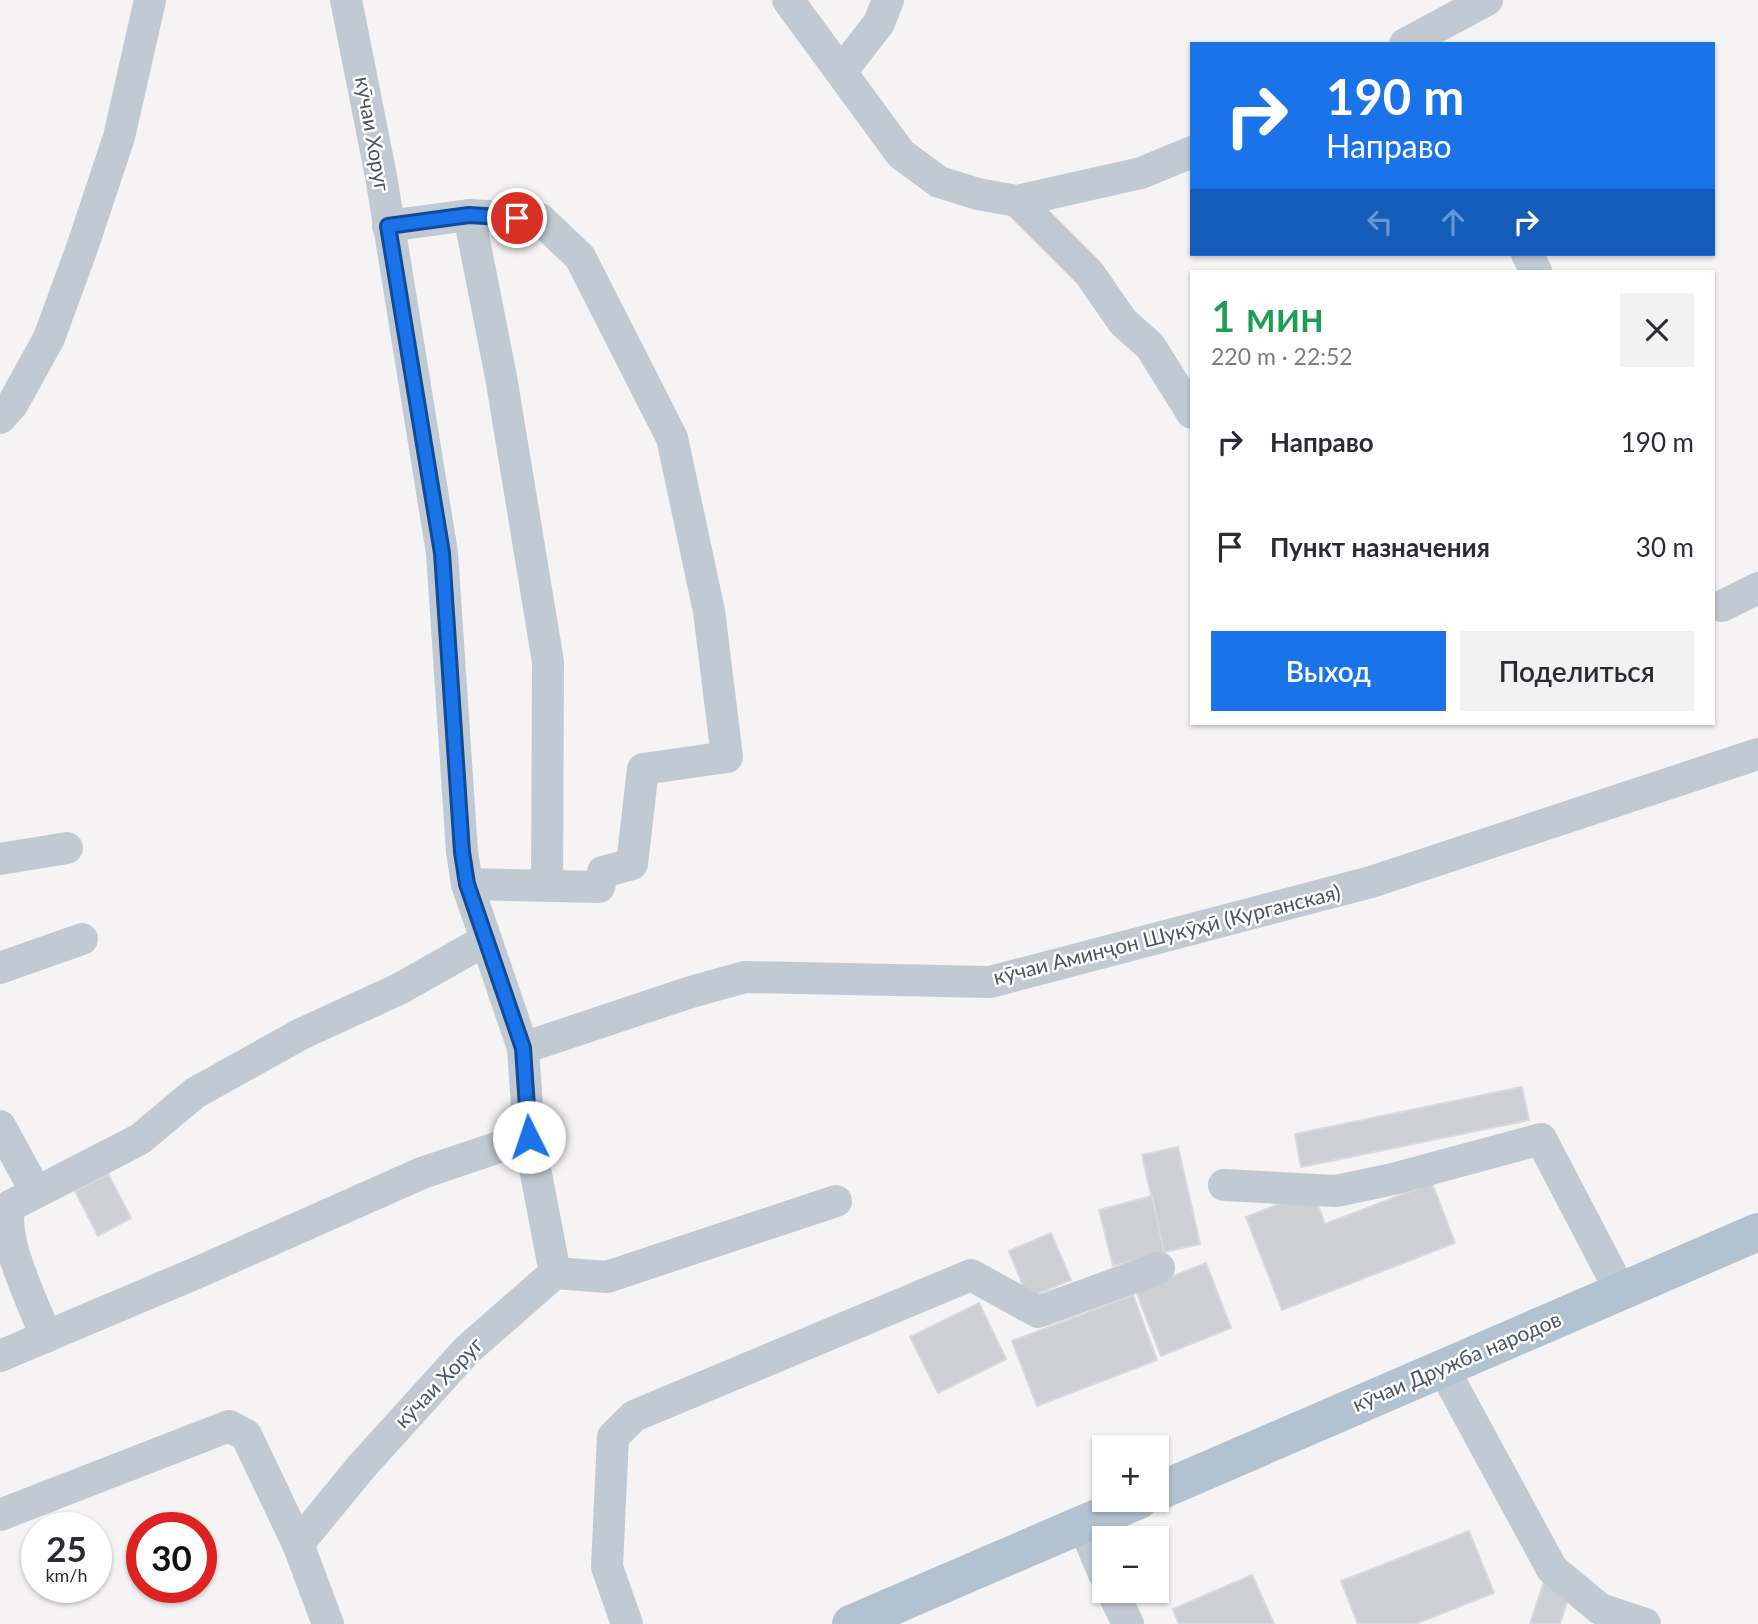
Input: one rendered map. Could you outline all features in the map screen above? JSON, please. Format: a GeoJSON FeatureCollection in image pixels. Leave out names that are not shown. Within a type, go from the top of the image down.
{"type":"FeatureCollection","features":[{"type":"Feature","properties":{"kind":"main road","name":"кӯчаи Дружба народов"},"geometry":{"type":"LineString","coordinates":[[1169,1487],[1758,1232]]}},
{"type":"Feature","properties":{"kind":"main road"},"geometry":{"type":"LineString","coordinates":[[851,1624],[1111,1512]]}},
{"type":"Feature","properties":{"kind":"street"},"geometry":{"type":"LineString","coordinates":[[0,418],[12,405],[38,359],[82,248],[119,137],[150,0]]}},
{"type":"Feature","properties":{"kind":"street","name":"кӯчаи Хоруг"},"geometry":{"type":"LineString","coordinates":[[298,1544],[362,1466],[467,1350],[555,1273],[529,1137],[523,1048],[467,884],[462,852],[442,553],[388,226],[346,0]]}},
{"type":"Feature","properties":{"kind":"street"},"geometry":{"type":"LineString","coordinates":[[788,0],[901,154],[939,182],[978,194],[1017,201],[1142,173],[1190,153]]}},
{"type":"Feature","properties":{"kind":"street"},"geometry":{"type":"LineString","coordinates":[[841,72],[879,23],[888,0]]}},
{"type":"Feature","properties":{"kind":"street"},"geometry":{"type":"LineString","coordinates":[[1409,42],[1487,0]]}},
{"type":"Feature","properties":{"kind":"street"},"geometry":{"type":"LineString","coordinates":[[1017,201],[1089,272],[1123,322],[1150,346],[1190,410]]}},
{"type":"Feature","properties":{"kind":"street"},"geometry":{"type":"LineString","coordinates":[[388,226],[469,215],[540,219],[580,257],[672,438],[709,611],[727,757],[643,769],[632,864],[603,872],[599,887],[467,884]]}},
{"type":"Feature","properties":{"kind":"street"},"geometry":{"type":"LineString","coordinates":[[469,215],[501,377],[548,662],[547,886]]}},
{"type":"Feature","properties":{"kind":"street"},"geometry":{"type":"LineString","coordinates":[[1722,606],[1758,588]]}},
{"type":"Feature","properties":{"kind":"street","name":"кӯчаи Аминҷон Шукӯҳӣ (Курганская)"},"geometry":{"type":"LineString","coordinates":[[523,1048],[691,992],[745,977],[990,982],[1371,882],[1758,754]]}},
{"type":"Feature","properties":{"kind":"street"},"geometry":{"type":"LineString","coordinates":[[0,859],[67,848]]}},
{"type":"Feature","properties":{"kind":"street"},"geometry":{"type":"LineString","coordinates":[[0,968],[82,939]]}},
{"type":"Feature","properties":{"kind":"street"},"geometry":{"type":"LineString","coordinates":[[46,1337],[10,1241],[5,1219],[10,1206],[140,1139],[195,1093],[301,1034],[399,989],[486,940]]}},
{"type":"Feature","properties":{"kind":"street"},"geometry":{"type":"LineString","coordinates":[[0,1126],[36,1192]]}},
{"type":"Feature","properties":{"kind":"street"},"geometry":{"type":"LineString","coordinates":[[0,1356],[422,1173],[529,1137]]}},
{"type":"Feature","properties":{"kind":"street"},"geometry":{"type":"LineString","coordinates":[[1224,1185],[1336,1191],[1392,1179],[1541,1139],[1620,1292]]}},
{"type":"Feature","properties":{"kind":"street"},"geometry":{"type":"LineString","coordinates":[[555,1273],[607,1277],[836,1201]]}},
{"type":"Feature","properties":{"kind":"street"},"geometry":{"type":"LineString","coordinates":[[627,1624],[607,1567],[613,1437],[634,1416],[971,1275],[1038,1312],[1159,1268]]}},
{"type":"Feature","properties":{"kind":"street"},"geometry":{"type":"LineString","coordinates":[[1443,1368],[1552,1569],[1600,1609],[1645,1624]]}},
{"type":"Feature","properties":{"kind":"street"},"geometry":{"type":"LineString","coordinates":[[0,1515],[229,1426],[246,1435],[298,1544],[328,1624]]}},
{"type":"Feature","properties":{"kind":"street"},"geometry":{"type":"LineString","coordinates":[[1083,1524],[1092,1545]]}},
{"type":"Feature","properties":{"kind":"street"},"geometry":{"type":"LineString","coordinates":[[1118,1603],[1128,1624]]}},
{"type":"Feature","properties":{"kind":"building"},"geometry":{"type":"Polygon","coordinates":[[[1522,1087],[1529,1120],[1301,1167],[1295,1134],[1522,1087]]]}},
{"type":"Feature","properties":{"kind":"building"},"geometry":{"type":"Polygon","coordinates":[[[1178,1147],[1200,1244],[1164,1252],[1142,1155],[1178,1147]]]}},
{"type":"Feature","properties":{"kind":"building"},"geometry":{"type":"Polygon","coordinates":[[[108,1174],[131,1218],[98,1236],[75,1191],[108,1174]]]}},
{"type":"Feature","properties":{"kind":"building"},"geometry":{"type":"Polygon","coordinates":[[[1432,1183],[1455,1243],[1282,1310],[1246,1217],[1313,1191],[1325,1224],[1432,1183]]]}},
{"type":"Feature","properties":{"kind":"building"},"geometry":{"type":"Polygon","coordinates":[[[1152,1196],[1164,1252],[1113,1266],[1099,1210],[1152,1196]]]}},
{"type":"Feature","properties":{"kind":"building"},"geometry":{"type":"Polygon","coordinates":[[[1051,1233],[1071,1280],[1028,1298],[1009,1251],[1051,1233]]]}},
{"type":"Feature","properties":{"kind":"building"},"geometry":{"type":"Polygon","coordinates":[[[1206,1263],[1231,1328],[1161,1356],[1136,1291],[1206,1263]]]}},
{"type":"Feature","properties":{"kind":"building"},"geometry":{"type":"Polygon","coordinates":[[[1133,1295],[1157,1360],[1037,1406],[1012,1341],[1133,1295]]]}},
{"type":"Feature","properties":{"kind":"building"},"geometry":{"type":"Polygon","coordinates":[[[979,1303],[1006,1359],[938,1393],[910,1337],[979,1303]]]}},
{"type":"Feature","properties":{"kind":"building"},"geometry":{"type":"Polygon","coordinates":[[[1469,1531],[1494,1593],[1415,1624],[1358,1624],[1341,1581],[1469,1531]]]}},
{"type":"Feature","properties":{"kind":"building"},"geometry":{"type":"Polygon","coordinates":[[[1252,1575],[1274,1624],[1179,1624],[1173,1609],[1252,1575]]]}},
{"type":"Feature","properties":{"kind":"building"},"geometry":{"type":"Polygon","coordinates":[[[1544,1581],[1571,1590],[1560,1624],[1530,1624],[1544,1581]]]}},
{"type":"Feature","properties":{"kind":"route"},"geometry":{"type":"LineString","coordinates":[[517,218],[469,215],[388,226],[442,553],[462,852],[467,884],[523,1048],[529,1137]]}}]}
